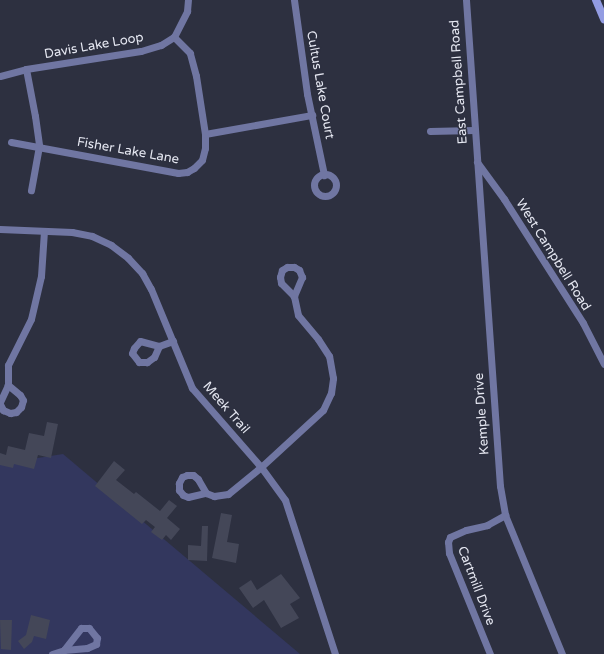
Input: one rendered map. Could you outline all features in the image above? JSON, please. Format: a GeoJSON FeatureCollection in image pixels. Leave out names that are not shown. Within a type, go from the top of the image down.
{"type":"FeatureCollection","features":[{"type":"Feature","properties":{"kind":"main road"},"geometry":{"type":"LineString","coordinates":[[596,0],[604,19]]}},
{"type":"Feature","properties":{"kind":"street"},"geometry":{"type":"LineString","coordinates":[[174,37],[187,11],[188,0]]}},
{"type":"Feature","properties":{"kind":"street","name":"Cultus Lake Court"},"geometry":{"type":"LineString","coordinates":[[294,0],[312,115],[324,175]]}},
{"type":"Feature","properties":{"kind":"street","name":"East Campbell Road"},"geometry":{"type":"LineString","coordinates":[[466,0],[477,162]]}},
{"type":"Feature","properties":{"kind":"street","name":"Davis Lake Loop"},"geometry":{"type":"LineString","coordinates":[[0,76],[26,70],[141,51],[161,45],[174,37]]}},
{"type":"Feature","properties":{"kind":"street","name":"Fisher Lake Lane"},"geometry":{"type":"LineString","coordinates":[[11,142],[178,173],[187,172],[202,160],[205,148],[205,134],[196,76],[190,53],[174,37]]}},
{"type":"Feature","properties":{"kind":"street"},"geometry":{"type":"LineString","coordinates":[[26,70],[39,146],[31,190]]}},
{"type":"Feature","properties":{"kind":"street"},"geometry":{"type":"LineString","coordinates":[[205,134],[312,115]]}},
{"type":"Feature","properties":{"kind":"street"},"geometry":{"type":"LineString","coordinates":[[430,131],[474,130]]}},
{"type":"Feature","properties":{"kind":"street","name":"West Campbell Road"},"geometry":{"type":"LineString","coordinates":[[477,162],[504,199],[583,323],[604,364]]}},
{"type":"Feature","properties":{"kind":"street","name":"Kemple Drive"},"geometry":{"type":"LineString","coordinates":[[477,162],[495,431],[500,486],[505,515],[562,654]]}},
{"type":"Feature","properties":{"kind":"street","name":"Meek Trail"},"geometry":{"type":"LineString","coordinates":[[0,229],[72,232],[92,236],[111,245],[128,258],[142,273],[151,289],[192,388],[261,467],[285,500],[335,654]]}},
{"type":"Feature","properties":{"kind":"street"},"geometry":{"type":"LineString","coordinates":[[8,385],[23,400],[21,407],[16,412],[10,413],[3,410],[0,403],[8,385],[8,365],[31,319],[41,276],[44,231]]}},
{"type":"Feature","properties":{"kind":"street"},"geometry":{"type":"LineString","coordinates":[[206,493],[214,496],[228,494],[261,467],[323,410],[331,393],[333,378],[329,356],[318,339],[298,315],[294,296]]}},
{"type":"Feature","properties":{"kind":"street"},"geometry":{"type":"LineString","coordinates":[[159,346],[173,341]]}},
{"type":"Feature","properties":{"kind":"street","name":"Cartmill Drive"},"geometry":{"type":"LineString","coordinates":[[490,654],[448,553],[448,542],[450,537],[466,530],[487,525],[505,515]]}},
{"type":"Feature","properties":{"kind":"street"},"geometry":{"type":"LineString","coordinates":[[52,654],[64,650],[87,648],[96,644],[98,638],[89,628],[81,628],[64,650]]}},
{"type":"Feature","properties":{"kind":"shaded area"},"geometry":{"type":"Polygon","coordinates":[[[63,454],[300,654],[0,654],[0,464],[63,454]]]}},
{"type":"Feature","properties":{"kind":"building"},"geometry":{"type":"Polygon","coordinates":[[[47,422],[58,424],[51,458],[38,455],[34,469],[14,464],[13,468],[0,465],[0,453],[6,455],[8,446],[25,450],[29,433],[44,436],[47,422]]]}},
{"type":"Feature","properties":{"kind":"building"},"geometry":{"type":"Polygon","coordinates":[[[114,461],[125,470],[116,480],[134,494],[136,492],[160,511],[169,500],[177,506],[167,518],[180,529],[171,540],[166,535],[162,540],[151,532],[155,527],[146,520],[142,524],[95,486],[114,461]]]}},
{"type":"Feature","properties":{"kind":"building"},"geometry":{"type":"Polygon","coordinates":[[[221,513],[232,515],[227,542],[239,544],[236,563],[212,558],[221,513]]]}},
{"type":"Feature","properties":{"kind":"building"},"geometry":{"type":"Polygon","coordinates":[[[202,526],[208,526],[207,561],[188,560],[188,545],[201,546],[202,526]]]}},
{"type":"Feature","properties":{"kind":"building"},"geometry":{"type":"Polygon","coordinates":[[[281,574],[300,598],[290,604],[299,618],[281,628],[264,600],[253,608],[239,588],[251,580],[257,590],[281,574]]]}},
{"type":"Feature","properties":{"kind":"building"},"geometry":{"type":"Polygon","coordinates":[[[31,615],[50,620],[46,639],[34,636],[32,642],[24,649],[18,641],[26,635],[31,615]]]}},
{"type":"Feature","properties":{"kind":"building"},"geometry":{"type":"Polygon","coordinates":[[[0,620],[12,620],[11,650],[1,649],[0,620]]]}}]}
